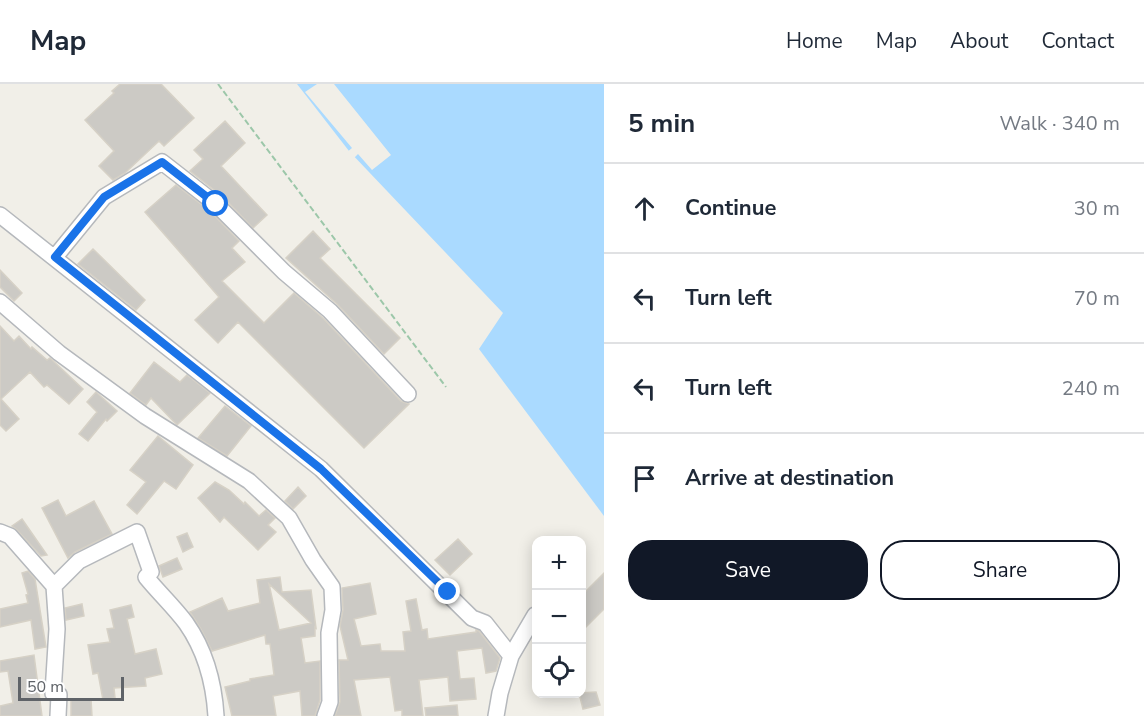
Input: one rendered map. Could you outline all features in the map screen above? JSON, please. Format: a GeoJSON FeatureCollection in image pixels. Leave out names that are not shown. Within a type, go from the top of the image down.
{"type":"FeatureCollection","features":[{"type":"Feature","properties":{"kind":"street"},"geometry":{"type":"LineString","coordinates":[[55,257],[104,197],[162,162],[216,204],[284,272],[330,311],[408,394]]}},
{"type":"Feature","properties":{"kind":"street"},"geometry":{"type":"LineString","coordinates":[[0,215],[321,469],[472,618],[485,623],[511,656]]}},
{"type":"Feature","properties":{"kind":"street"},"geometry":{"type":"LineString","coordinates":[[0,302],[59,353],[146,416],[249,481],[289,518],[313,560],[332,587],[333,610],[329,633],[330,702],[325,716]]}},
{"type":"Feature","properties":{"kind":"street"},"geometry":{"type":"LineString","coordinates":[[0,532],[9,536],[54,586],[57,629],[53,693],[59,695],[58,716]]}},
{"type":"Feature","properties":{"kind":"street"},"geometry":{"type":"LineString","coordinates":[[54,586],[80,561],[137,532],[152,572],[146,577],[185,623],[201,649],[214,695],[216,716]]}},
{"type":"Feature","properties":{"kind":"street"},"geometry":{"type":"LineString","coordinates":[[496,716],[511,656],[532,620]]}},
{"type":"Feature","properties":{"kind":"path"},"geometry":{"type":"LineString","coordinates":[[218,84],[446,387]]}},
{"type":"Feature","properties":{"kind":"water"},"geometry":{"type":"Polygon","coordinates":[[[297,84],[604,84],[604,516],[479,349],[503,313],[349,151],[297,84]]]}},
{"type":"Feature","properties":{"kind":"pier"},"geometry":{"type":"Polygon","coordinates":[[[317,84],[334,84],[391,155],[372,170],[358,154],[352,160],[346,153],[352,148],[305,92],[317,84]]]}},
{"type":"Feature","properties":{"kind":"building"},"geometry":{"type":"Polygon","coordinates":[[[120,84],[161,84],[194,118],[164,146],[159,141],[125,173],[113,180],[99,166],[114,151],[85,120],[114,93],[112,91],[120,84]]]}},
{"type":"Feature","properties":{"kind":"building"},"geometry":{"type":"Polygon","coordinates":[[[225,121],[245,143],[221,166],[267,215],[253,228],[223,197],[190,171],[203,159],[194,150],[225,121]]]}},
{"type":"Feature","properties":{"kind":"building"},"geometry":{"type":"Polygon","coordinates":[[[176,185],[210,211],[239,241],[232,248],[245,262],[222,281],[264,323],[294,293],[323,318],[401,401],[409,404],[364,448],[238,322],[218,343],[195,320],[219,297],[145,212],[176,185]]]}},
{"type":"Feature","properties":{"kind":"building"},"geometry":{"type":"Polygon","coordinates":[[[313,231],[330,249],[320,258],[400,338],[384,354],[337,304],[286,258],[313,231]]]}},
{"type":"Feature","properties":{"kind":"building"},"geometry":{"type":"Polygon","coordinates":[[[93,249],[145,300],[136,310],[78,264],[93,249]]]}},
{"type":"Feature","properties":{"kind":"building"},"geometry":{"type":"Polygon","coordinates":[[[0,270],[22,293],[14,301],[0,287],[0,270]]]}},
{"type":"Feature","properties":{"kind":"building"},"geometry":{"type":"Polygon","coordinates":[[[0,326],[14,341],[19,336],[31,349],[32,347],[47,360],[50,358],[83,389],[69,404],[47,385],[44,387],[30,372],[1,399],[19,419],[6,431],[0,425],[0,326]]]}},
{"type":"Feature","properties":{"kind":"building"},"geometry":{"type":"Polygon","coordinates":[[[154,362],[180,382],[187,375],[210,393],[177,425],[151,398],[146,405],[130,393],[154,362]]]}},
{"type":"Feature","properties":{"kind":"building"},"geometry":{"type":"Polygon","coordinates":[[[96,392],[117,411],[107,421],[106,419],[88,441],[79,434],[97,412],[87,402],[96,392]]]}},
{"type":"Feature","properties":{"kind":"building"},"geometry":{"type":"Polygon","coordinates":[[[225,406],[251,426],[227,456],[198,438],[225,406]]]}},
{"type":"Feature","properties":{"kind":"building"},"geometry":{"type":"Polygon","coordinates":[[[158,436],[193,465],[176,489],[164,481],[137,514],[127,505],[146,482],[130,470],[158,436]]]}},
{"type":"Feature","properties":{"kind":"building"},"geometry":{"type":"Polygon","coordinates":[[[215,482],[229,490],[244,504],[245,502],[259,516],[266,510],[275,518],[268,525],[276,532],[258,550],[224,517],[220,522],[198,498],[215,482]]]}},
{"type":"Feature","properties":{"kind":"building"},"geometry":{"type":"Polygon","coordinates":[[[298,487],[306,496],[293,509],[285,501],[298,487]]]}},
{"type":"Feature","properties":{"kind":"building"},"geometry":{"type":"Polygon","coordinates":[[[58,500],[66,516],[94,501],[112,534],[75,552],[68,558],[42,508],[58,500]]]}},
{"type":"Feature","properties":{"kind":"building"},"geometry":{"type":"Polygon","coordinates":[[[22,519],[47,555],[41,556],[12,526],[22,519]]]}},
{"type":"Feature","properties":{"kind":"building"},"geometry":{"type":"Polygon","coordinates":[[[187,533],[193,547],[183,552],[177,537],[187,533]]]}},
{"type":"Feature","properties":{"kind":"building"},"geometry":{"type":"Polygon","coordinates":[[[458,539],[472,554],[450,575],[435,560],[458,539]]]}},
{"type":"Feature","properties":{"kind":"building"},"geometry":{"type":"Polygon","coordinates":[[[177,558],[182,569],[163,577],[159,566],[177,558]]]}},
{"type":"Feature","properties":{"kind":"building"},"geometry":{"type":"Polygon","coordinates":[[[28,571],[35,579],[46,647],[35,649],[31,620],[0,627],[0,609],[28,603],[22,573],[28,571]]]}},
{"type":"Feature","properties":{"kind":"building"},"geometry":{"type":"Polygon","coordinates":[[[604,573],[604,609],[586,627],[586,591],[604,573]]]}},
{"type":"Feature","properties":{"kind":"building"},"geometry":{"type":"Polygon","coordinates":[[[280,577],[282,592],[311,590],[315,636],[301,638],[305,663],[320,661],[320,700],[315,716],[302,716],[300,691],[273,696],[276,716],[232,716],[225,687],[250,681],[250,679],[274,675],[270,644],[266,644],[265,635],[212,651],[190,612],[222,598],[228,611],[260,603],[257,580],[280,577]],[[269,584],[279,630],[311,623],[269,584]]]}},
{"type":"Feature","properties":{"kind":"building"},"geometry":{"type":"Polygon","coordinates":[[[370,583],[376,614],[354,619],[361,646],[380,644],[381,651],[405,651],[403,632],[411,631],[406,601],[416,599],[422,630],[427,629],[428,639],[476,632],[476,630],[500,658],[496,671],[486,673],[482,648],[457,651],[460,679],[474,678],[476,699],[450,701],[448,677],[419,680],[423,716],[402,716],[402,710],[395,711],[390,677],[354,680],[361,716],[335,716],[340,702],[339,660],[348,660],[340,626],[343,610],[342,588],[370,583]]]}},
{"type":"Feature","properties":{"kind":"building"},"geometry":{"type":"Polygon","coordinates":[[[82,604],[84,616],[66,620],[65,608],[82,604]]]}},
{"type":"Feature","properties":{"kind":"building"},"geometry":{"type":"Polygon","coordinates":[[[131,605],[134,617],[127,619],[135,654],[156,649],[162,674],[145,678],[146,686],[114,688],[115,698],[103,700],[98,673],[93,674],[88,645],[110,642],[107,629],[114,628],[110,610],[131,605]]]}},
{"type":"Feature","properties":{"kind":"building"},"geometry":{"type":"Polygon","coordinates":[[[34,655],[42,716],[0,716],[0,706],[13,703],[8,671],[0,672],[0,661],[34,655]]]}},
{"type":"Feature","properties":{"kind":"building"},"geometry":{"type":"Polygon","coordinates":[[[596,692],[600,705],[583,709],[580,698],[586,698],[586,693],[596,692]]]}},
{"type":"Feature","properties":{"kind":"building"},"geometry":{"type":"Polygon","coordinates":[[[71,699],[91,699],[92,716],[71,716],[71,699]]]}},
{"type":"Feature","properties":{"kind":"building"},"geometry":{"type":"Polygon","coordinates":[[[457,705],[458,716],[426,716],[425,708],[457,705]]]}},
{"type":"Feature","properties":{"kind":"route"},"geometry":{"type":"LineString","coordinates":[[216,204],[162,162],[104,197],[55,257],[321,469],[448,592]]}}]}
